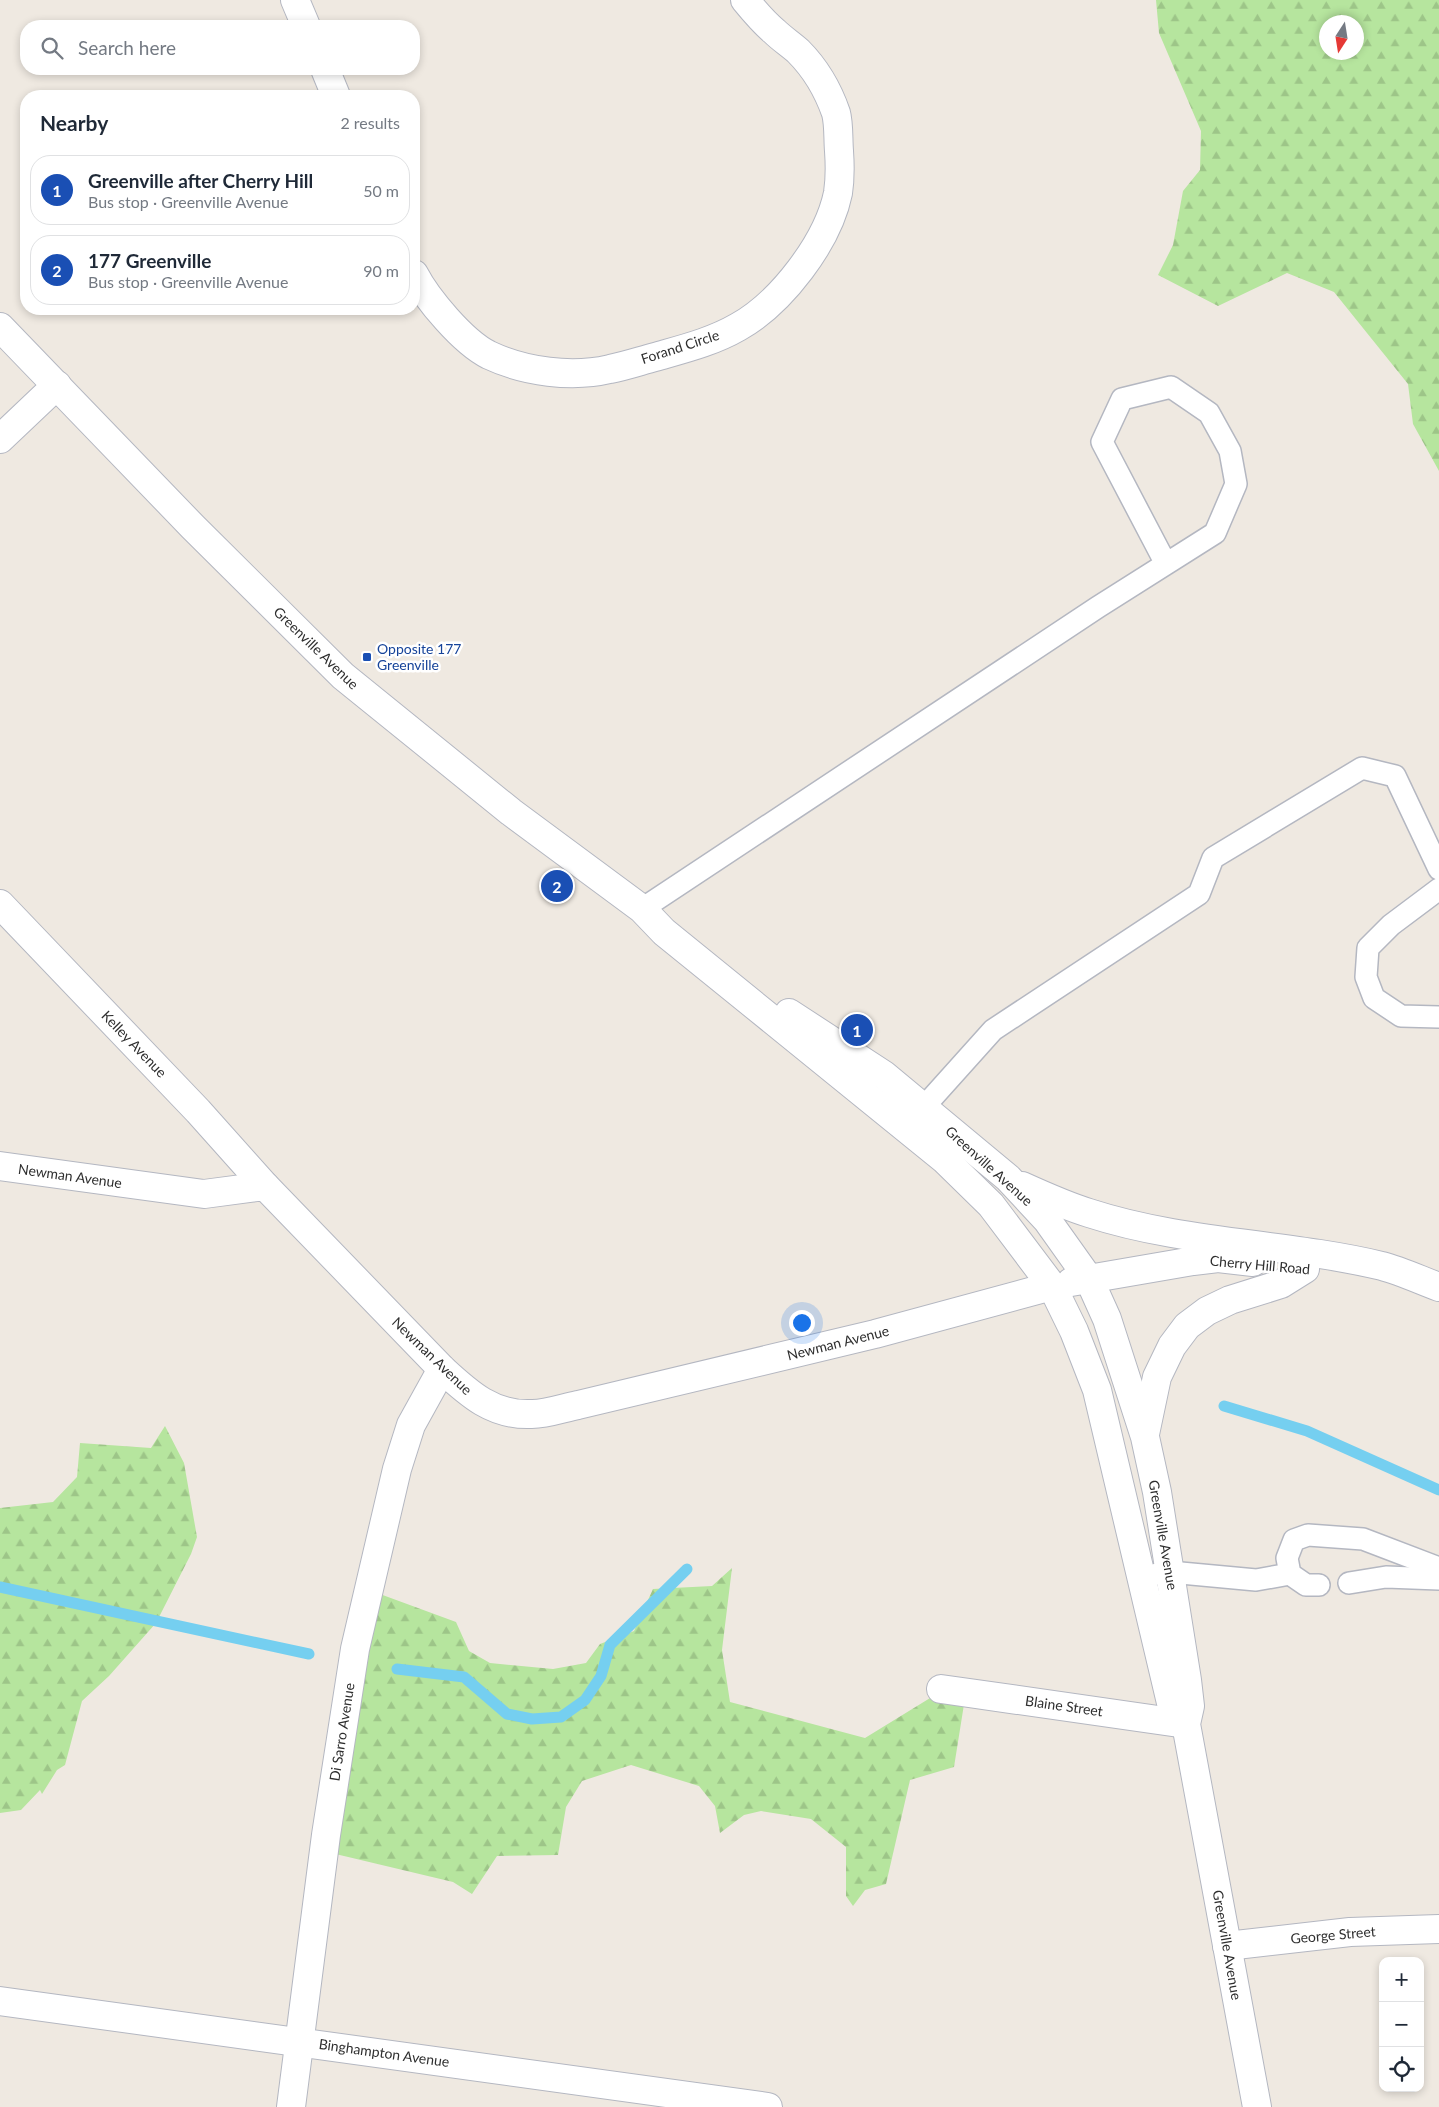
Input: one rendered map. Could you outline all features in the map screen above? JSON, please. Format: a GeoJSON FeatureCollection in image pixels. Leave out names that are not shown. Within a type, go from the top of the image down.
{"type":"FeatureCollection","features":[{"type":"Feature","properties":{"kind":"street"},"geometry":{"type":"LineString","coordinates":[[295,0],[303,20]]}},
{"type":"Feature","properties":{"kind":"street","name":"Forand Circle"},"geometry":{"type":"LineString","coordinates":[[420,283],[435,307],[488,354],[518,365],[580,374],[609,370],[703,343],[739,327],[768,304],[791,281],[828,223],[838,194],[840,166],[836,115],[828,92],[814,70],[797,50],[773,31],[745,0]]}},
{"type":"Feature","properties":{"kind":"street"},"geometry":{"type":"LineString","coordinates":[[327,75],[333,90]]}},
{"type":"Feature","properties":{"kind":"street","name":"Greenville Avenue"},"geometry":{"type":"LineString","coordinates":[[0,327],[193,527],[343,676],[511,812],[642,910],[664,932],[944,1159],[991,1205],[1052,1286],[1074,1331],[1097,1390],[1172,1707],[1186,1724]]}},
{"type":"Feature","properties":{"kind":"street"},"geometry":{"type":"LineString","coordinates":[[0,439],[57,385]]}},
{"type":"Feature","properties":{"kind":"street","name":"Kelley Avenue"},"geometry":{"type":"LineString","coordinates":[[0,904],[198,1111],[265,1186]]}},
{"type":"Feature","properties":{"kind":"street","name":"Greenville Avenue"},"geometry":{"type":"LineString","coordinates":[[664,932],[884,1075],[1008,1178],[1047,1220],[1089,1279],[1107,1319],[1145,1437],[1170,1572],[1190,1706],[1186,1724],[1257,2107]]}},
{"type":"Feature","properties":{"kind":"street","name":"Newman Avenue"},"geometry":{"type":"LineString","coordinates":[[0,1166],[204,1194],[265,1186],[442,1369],[471,1396],[501,1411],[532,1414],[866,1336],[1052,1286]]}},
{"type":"Feature","properties":{"kind":"street"},"geometry":{"type":"LineString","coordinates":[[1008,1178],[1067,1206],[1092,1214],[1194,1236],[1325,1255],[1384,1266],[1439,1287]]}},
{"type":"Feature","properties":{"kind":"street","name":"Cherry Hill Road"},"geometry":{"type":"LineString","coordinates":[[1052,1286],[1218,1258],[1439,1287]]}},
{"type":"Feature","properties":{"kind":"street"},"geometry":{"type":"LineString","coordinates":[[1145,1437],[1156,1377],[1172,1346],[1187,1326],[1207,1311],[1230,1300],[1281,1284],[1305,1269]]}},
{"type":"Feature","properties":{"kind":"street","name":"Di Sarro Avenue"},"geometry":{"type":"LineString","coordinates":[[291,2107],[326,1835],[355,1649],[397,1469],[411,1425],[442,1369]]}},
{"type":"Feature","properties":{"kind":"street","name":"Blaine Street"},"geometry":{"type":"LineString","coordinates":[[941,1689],[1186,1724]]}},
{"type":"Feature","properties":{"kind":"street","name":"George Street"},"geometry":{"type":"LineString","coordinates":[[1227,1946],[1350,1932],[1439,1930]]}},
{"type":"Feature","properties":{"kind":"street","name":"Binghampton Avenue"},"geometry":{"type":"LineString","coordinates":[[0,2001],[768,2107]]}},
{"type":"Feature","properties":{"kind":"lane"},"geometry":{"type":"LineString","coordinates":[[642,910],[1090,612],[1215,534],[1236,484],[1230,451],[1209,414],[1172,387],[1122,399],[1102,442],[1166,564]]}},
{"type":"Feature","properties":{"kind":"lane"},"geometry":{"type":"LineString","coordinates":[[923,1108],[993,1030],[1199,894],[1213,858],[1362,768],[1395,776],[1439,870]]}},
{"type":"Feature","properties":{"kind":"lane"},"geometry":{"type":"LineString","coordinates":[[1439,889],[1391,925],[1368,948],[1366,976],[1374,998],[1401,1016],[1439,1017]]}},
{"type":"Feature","properties":{"kind":"lane"},"geometry":{"type":"LineString","coordinates":[[1290,1574],[1287,1558],[1294,1540],[1308,1534],[1364,1539],[1439,1568]]}},
{"type":"Feature","properties":{"kind":"lane"},"geometry":{"type":"LineString","coordinates":[[1140,1576],[1170,1572],[1256,1580],[1290,1574],[1306,1585],[1319,1585]]}},
{"type":"Feature","properties":{"kind":"lane"},"geometry":{"type":"LineString","coordinates":[[1350,1583],[1386,1577],[1439,1579]]}},
{"type":"Feature","properties":{"kind":"green space"},"geometry":{"type":"Polygon","coordinates":[[[1156,0],[1439,0],[1439,471],[1413,424],[1408,384],[1334,292],[1287,273],[1218,306],[1158,275],[1173,245],[1183,191],[1200,170],[1201,131],[1159,33],[1156,0]]]}},
{"type":"Feature","properties":{"kind":"green space"},"geometry":{"type":"Polygon","coordinates":[[[165,1426],[184,1463],[197,1537],[191,1554],[156,1623],[109,1676],[82,1701],[65,1765],[57,1770],[42,1794],[40,1790],[21,1810],[0,1813],[0,1508],[53,1502],[77,1477],[80,1443],[151,1448],[165,1426]]]}},
{"type":"Feature","properties":{"kind":"green space"},"geometry":{"type":"Polygon","coordinates":[[[732,1568],[722,1650],[730,1702],[865,1738],[935,1695],[965,1698],[954,1767],[910,1780],[886,1884],[865,1890],[853,1906],[846,1896],[846,1847],[811,1819],[761,1811],[744,1815],[720,1833],[715,1806],[699,1786],[631,1765],[582,1781],[566,1807],[558,1855],[497,1856],[472,1894],[453,1882],[323,1851],[369,1590],[456,1622],[469,1651],[490,1663],[553,1669],[586,1663],[600,1644],[634,1631],[653,1589],[712,1586],[732,1568]]]}},
{"type":"Feature","properties":{"kind":"waterway"},"geometry":{"type":"LineString","coordinates":[[1224,1406],[1307,1431],[1439,1490]]}},
{"type":"Feature","properties":{"kind":"waterway"},"geometry":{"type":"LineString","coordinates":[[397,1669],[464,1677],[507,1714],[532,1719],[561,1717],[585,1700],[601,1676],[610,1645],[687,1569]]}},
{"type":"Feature","properties":{"kind":"waterway"},"geometry":{"type":"LineString","coordinates":[[0,1587],[309,1654]]}},
{"type":"Feature","properties":{"kind":"place","name":"Opposite 177 Greenville"},"geometry":{"type":"Point","coordinates":[367,657]}},
{"type":"Feature","properties":{"kind":"place","name":"177 Greenville"},"geometry":{"type":"Point","coordinates":[557,886]}},
{"type":"Feature","properties":{"kind":"place","name":"Greenville after Cherry Hill"},"geometry":{"type":"Point","coordinates":[857,1030]}}]}
